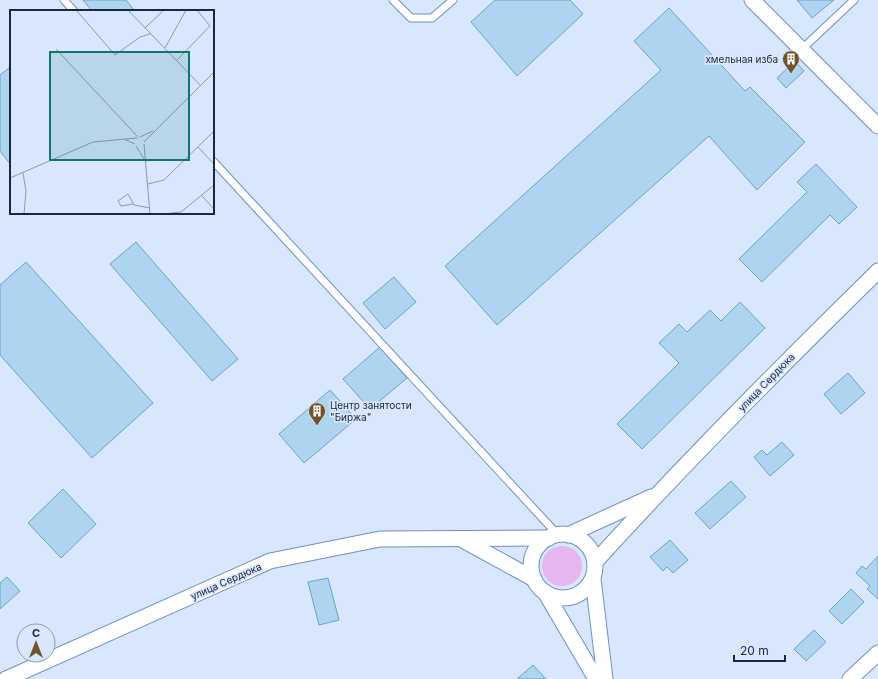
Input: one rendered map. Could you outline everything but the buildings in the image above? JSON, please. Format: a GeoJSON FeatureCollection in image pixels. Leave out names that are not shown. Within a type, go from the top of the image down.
{"type":"FeatureCollection","features":[{"type":"Feature","properties":{"kind":"street"},"geometry":{"type":"LineString","coordinates":[[752,0],[878,126]]}},
{"type":"Feature","properties":{"kind":"street","name":"улица Сердюка"},"geometry":{"type":"LineString","coordinates":[[595,562],[657,495],[795,353],[878,271]]}},
{"type":"Feature","properties":{"kind":"street"},"geometry":{"type":"LineString","coordinates":[[559,536],[578,538],[586,544],[592,552],[595,562],[593,579],[588,587],[581,593],[572,597],[553,597],[538,586],[531,570],[535,551],[541,544],[559,536],[657,495]]}},
{"type":"Feature","properties":{"kind":"street","name":"улица Сердюка"},"geometry":{"type":"LineString","coordinates":[[6,679],[270,562],[380,540],[559,536]]}},
{"type":"Feature","properties":{"kind":"street"},"geometry":{"type":"LineString","coordinates":[[460,538],[534,579]]}},
{"type":"Feature","properties":{"kind":"street"},"geometry":{"type":"LineString","coordinates":[[593,579],[605,679]]}},
{"type":"Feature","properties":{"kind":"street"},"geometry":{"type":"LineString","coordinates":[[545,592],[596,679]]}},
{"type":"Feature","properties":{"kind":"street"},"geometry":{"type":"LineString","coordinates":[[850,679],[878,653]]}},
{"type":"Feature","properties":{"kind":"lane"},"geometry":{"type":"LineString","coordinates":[[64,0],[73,10]]}},
{"type":"Feature","properties":{"kind":"lane"},"geometry":{"type":"LineString","coordinates":[[393,0],[411,18],[432,18],[453,0]]}},
{"type":"Feature","properties":{"kind":"lane"},"geometry":{"type":"LineString","coordinates":[[802,49],[854,0]]}},
{"type":"Feature","properties":{"kind":"lane"},"geometry":{"type":"LineString","coordinates":[[214,162],[559,536]]}},
{"type":"Feature","properties":{"kind":"shaded area"},"geometry":{"type":"Polygon","coordinates":[[[558,546],[566,546],[573,549],[579,555],[582,566],[579,577],[573,583],[566,586],[558,586],[551,583],[545,577],[542,570],[542,562],[545,555],[551,549],[558,546]]]}},
{"type":"Feature","properties":{"kind":"place","name":"хмельная изба"},"geometry":{"type":"Point","coordinates":[791,74]}},
{"type":"Feature","properties":{"kind":"place","name":"Центр занятости \"Биржа\""},"geometry":{"type":"Point","coordinates":[317,426]}}]}
